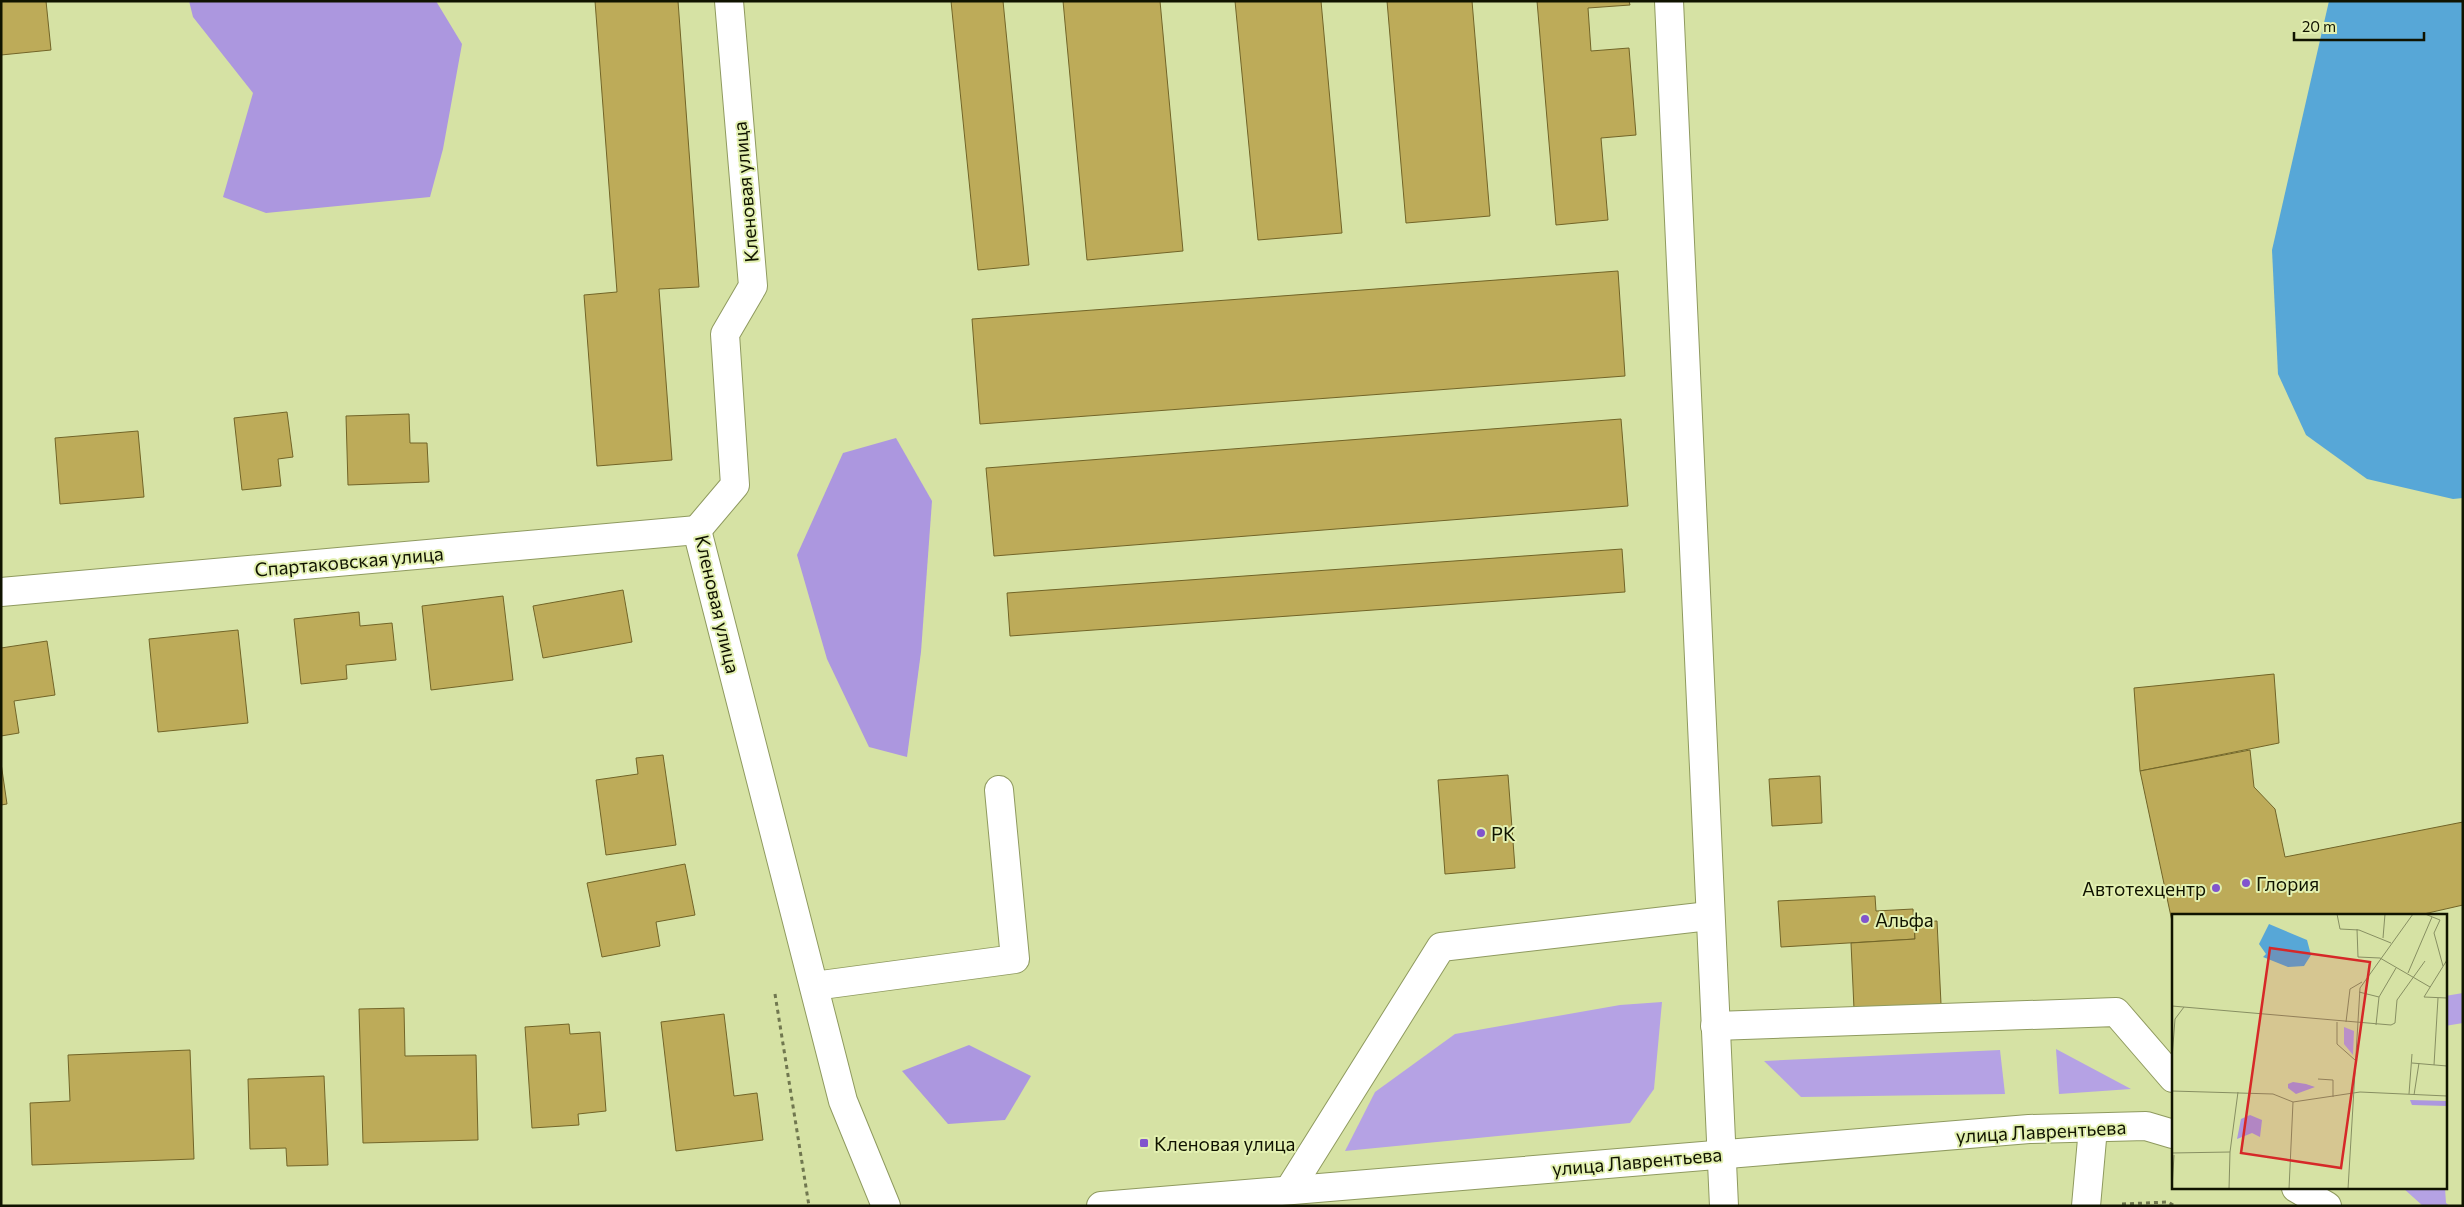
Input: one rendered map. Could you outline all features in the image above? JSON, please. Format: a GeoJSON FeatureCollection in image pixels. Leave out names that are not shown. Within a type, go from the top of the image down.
{"type":"FeatureCollection","features":[{"type":"Feature","properties":{"kind":"street","name":"Кленовая улица"},"geometry":{"type":"LineString","coordinates":[[729,1],[753,286],[725,334],[735,485],[697,530],[844,1101],[886,1206]]}},
{"type":"Feature","properties":{"kind":"street"},"geometry":{"type":"LineString","coordinates":[[1669,1],[1709,916],[1724,1206]]}},
{"type":"Feature","properties":{"kind":"street","name":"Спартаковская улица"},"geometry":{"type":"LineString","coordinates":[[1,592],[697,530]]}},
{"type":"Feature","properties":{"kind":"street"},"geometry":{"type":"LineString","coordinates":[[814,986],[1015,959],[999,790]]}},
{"type":"Feature","properties":{"kind":"street"},"geometry":{"type":"LineString","coordinates":[[1289,1190],[1441,947],[1709,916]]}},
{"type":"Feature","properties":{"kind":"street"},"geometry":{"type":"LineString","coordinates":[[1715,1026],[2116,1012],[2172,1077]]}},
{"type":"Feature","properties":{"kind":"street","name":"улица Лаврентьева"},"geometry":{"type":"LineString","coordinates":[[1101,1206],[2029,1129],[2146,1126],[2172,1134]]}},
{"type":"Feature","properties":{"kind":"street"},"geometry":{"type":"LineString","coordinates":[[2086,1206],[2093,1128]]}},
{"type":"Feature","properties":{"kind":"street"},"geometry":{"type":"LineString","coordinates":[[2299,1190],[2326,1206]]}},
{"type":"Feature","properties":{"kind":"path"},"geometry":{"type":"LineString","coordinates":[[2086,1206],[2168,1202],[2176,1206]]}},
{"type":"Feature","properties":{"kind":"shaded area"},"geometry":{"type":"Polygon","coordinates":[[[189,1],[436,1],[462,44],[443,149],[430,197],[266,213],[223,197],[253,93],[193,17],[189,1]]]}},
{"type":"Feature","properties":{"kind":"shaded area"},"geometry":{"type":"Polygon","coordinates":[[[896,438],[932,501],[921,652],[907,757],[869,747],[827,659],[797,555],[843,453],[896,438]]]}},
{"type":"Feature","properties":{"kind":"shaded area"},"geometry":{"type":"Polygon","coordinates":[[[2463,993],[2463,1023],[2446,1026],[2446,996],[2463,993]]]}},
{"type":"Feature","properties":{"kind":"shaded area"},"geometry":{"type":"Polygon","coordinates":[[[1662,1002],[1654,1089],[1630,1123],[1345,1151],[1375,1092],[1455,1034],[1620,1005],[1662,1002]]]}},
{"type":"Feature","properties":{"kind":"shaded area"},"geometry":{"type":"Polygon","coordinates":[[[969,1045],[1031,1076],[1005,1120],[948,1124],[902,1071],[969,1045]]]}},
{"type":"Feature","properties":{"kind":"shaded area"},"geometry":{"type":"Polygon","coordinates":[[[2056,1049],[2131,1089],[2059,1094],[2056,1049]]]}},
{"type":"Feature","properties":{"kind":"shaded area"},"geometry":{"type":"Polygon","coordinates":[[[2000,1050],[2005,1094],[1801,1097],[1764,1061],[2000,1050]]]}},
{"type":"Feature","properties":{"kind":"shaded area"},"geometry":{"type":"Polygon","coordinates":[[[2405,1190],[2445,1190],[2446,1203],[2450,1206],[2423,1206],[2405,1190]]]}},
{"type":"Feature","properties":{"kind":"water"},"geometry":{"type":"Polygon","coordinates":[[[2329,1],[2463,1],[2463,498],[2453,499],[2367,479],[2306,435],[2278,374],[2272,250],[2329,1]]]}},
{"type":"Feature","properties":{"kind":"building"},"geometry":{"type":"Polygon","coordinates":[[[1,1],[46,1],[51,50],[1,55],[1,1]]]}},
{"type":"Feature","properties":{"kind":"building"},"geometry":{"type":"Polygon","coordinates":[[[595,1],[678,1],[699,287],[659,289],[672,460],[597,466],[584,295],[617,292],[595,1]]]}},
{"type":"Feature","properties":{"kind":"building"},"geometry":{"type":"Polygon","coordinates":[[[951,1],[1003,1],[1029,265],[978,270],[951,1]]]}},
{"type":"Feature","properties":{"kind":"building"},"geometry":{"type":"Polygon","coordinates":[[[1063,1],[1160,1],[1183,251],[1087,260],[1063,1]]]}},
{"type":"Feature","properties":{"kind":"building"},"geometry":{"type":"Polygon","coordinates":[[[1235,1],[1321,1],[1342,233],[1258,240],[1235,1]]]}},
{"type":"Feature","properties":{"kind":"building"},"geometry":{"type":"Polygon","coordinates":[[[1387,1],[1472,1],[1490,216],[1406,223],[1387,1]]]}},
{"type":"Feature","properties":{"kind":"building"},"geometry":{"type":"Polygon","coordinates":[[[1537,1],[1629,1],[1630,5],[1588,8],[1591,51],[1629,48],[1636,135],[1601,138],[1608,220],[1556,225],[1537,1]]]}},
{"type":"Feature","properties":{"kind":"building"},"geometry":{"type":"Polygon","coordinates":[[[1618,271],[1625,376],[980,424],[972,319],[1618,271]]]}},
{"type":"Feature","properties":{"kind":"building"},"geometry":{"type":"Polygon","coordinates":[[[287,412],[293,457],[278,459],[281,486],[242,490],[234,418],[287,412]]]}},
{"type":"Feature","properties":{"kind":"building"},"geometry":{"type":"Polygon","coordinates":[[[409,414],[410,443],[427,443],[429,482],[348,485],[346,416],[409,414]]]}},
{"type":"Feature","properties":{"kind":"building"},"geometry":{"type":"Polygon","coordinates":[[[1621,419],[1628,506],[994,556],[986,468],[1621,419]]]}},
{"type":"Feature","properties":{"kind":"building"},"geometry":{"type":"Polygon","coordinates":[[[138,431],[144,497],[60,504],[55,438],[138,431]]]}},
{"type":"Feature","properties":{"kind":"building"},"geometry":{"type":"Polygon","coordinates":[[[1622,549],[1625,592],[1010,636],[1007,593],[1622,549]]]}},
{"type":"Feature","properties":{"kind":"building"},"geometry":{"type":"Polygon","coordinates":[[[623,590],[632,642],[543,658],[533,606],[623,590]]]}},
{"type":"Feature","properties":{"kind":"building"},"geometry":{"type":"Polygon","coordinates":[[[503,596],[513,680],[431,690],[422,606],[503,596]]]}},
{"type":"Feature","properties":{"kind":"building"},"geometry":{"type":"Polygon","coordinates":[[[359,612],[360,626],[392,623],[396,660],[346,665],[347,679],[301,684],[294,619],[359,612]]]}},
{"type":"Feature","properties":{"kind":"building"},"geometry":{"type":"Polygon","coordinates":[[[238,630],[248,723],[158,732],[149,639],[238,630]]]}},
{"type":"Feature","properties":{"kind":"building"},"geometry":{"type":"Polygon","coordinates":[[[47,641],[55,695],[14,701],[19,733],[1,736],[1,648],[47,641]]]}},
{"type":"Feature","properties":{"kind":"building"},"geometry":{"type":"Polygon","coordinates":[[[2274,674],[2279,743],[2140,771],[2134,688],[2274,674]]]}},
{"type":"Feature","properties":{"kind":"building"},"geometry":{"type":"Polygon","coordinates":[[[2250,750],[2254,787],[2275,809],[2285,857],[2463,822],[2463,905],[2424,914],[2172,914],[2172,921],[2140,771],[2250,750]]]}},
{"type":"Feature","properties":{"kind":"building"},"geometry":{"type":"Polygon","coordinates":[[[663,755],[676,845],[606,855],[596,780],[638,774],[636,758],[663,755]]]}},
{"type":"Feature","properties":{"kind":"building"},"geometry":{"type":"Polygon","coordinates":[[[1,763],[7,804],[1,805],[1,763]]]}},
{"type":"Feature","properties":{"kind":"building"},"geometry":{"type":"Polygon","coordinates":[[[1508,775],[1515,868],[1445,874],[1438,780],[1508,775]]]}},
{"type":"Feature","properties":{"kind":"building"},"geometry":{"type":"Polygon","coordinates":[[[1820,776],[1822,823],[1772,826],[1769,779],[1820,776]]]}},
{"type":"Feature","properties":{"kind":"building"},"geometry":{"type":"Polygon","coordinates":[[[685,864],[695,915],[656,922],[660,946],[602,957],[587,883],[685,864]]]}},
{"type":"Feature","properties":{"kind":"building"},"geometry":{"type":"Polygon","coordinates":[[[1875,896],[1876,911],[1913,909],[1915,939],[1781,947],[1778,901],[1875,896]]]}},
{"type":"Feature","properties":{"kind":"building"},"geometry":{"type":"Polygon","coordinates":[[[1937,921],[1941,1004],[1854,1009],[1851,943],[1915,939],[1914,922],[1937,921]]]}},
{"type":"Feature","properties":{"kind":"building"},"geometry":{"type":"Polygon","coordinates":[[[404,1008],[405,1056],[476,1055],[478,1140],[363,1143],[359,1009],[404,1008]]]}},
{"type":"Feature","properties":{"kind":"building"},"geometry":{"type":"Polygon","coordinates":[[[724,1014],[734,1096],[757,1093],[763,1140],[676,1151],[661,1022],[724,1014]]]}},
{"type":"Feature","properties":{"kind":"building"},"geometry":{"type":"Polygon","coordinates":[[[569,1024],[570,1034],[600,1032],[606,1111],[578,1114],[579,1125],[532,1128],[525,1027],[569,1024]]]}},
{"type":"Feature","properties":{"kind":"building"},"geometry":{"type":"Polygon","coordinates":[[[190,1050],[194,1159],[32,1165],[30,1103],[70,1101],[68,1055],[190,1050]]]}},
{"type":"Feature","properties":{"kind":"building"},"geometry":{"type":"Polygon","coordinates":[[[324,1076],[328,1165],[287,1166],[286,1148],[250,1149],[248,1079],[324,1076]]]}},
{"type":"Feature","properties":{"kind":"place","name":"РК"},"geometry":{"type":"Point","coordinates":[1481,833]}},
{"type":"Feature","properties":{"kind":"place","name":"Глория"},"geometry":{"type":"Point","coordinates":[2246,883]}},
{"type":"Feature","properties":{"kind":"place","name":"Автотехцентр"},"geometry":{"type":"Point","coordinates":[2216,888]}},
{"type":"Feature","properties":{"kind":"place","name":"Альфа"},"geometry":{"type":"Point","coordinates":[1865,919]}},
{"type":"Feature","properties":{"kind":"place","name":"Кленовая улица"},"geometry":{"type":"Point","coordinates":[1144,1143]}}]}
